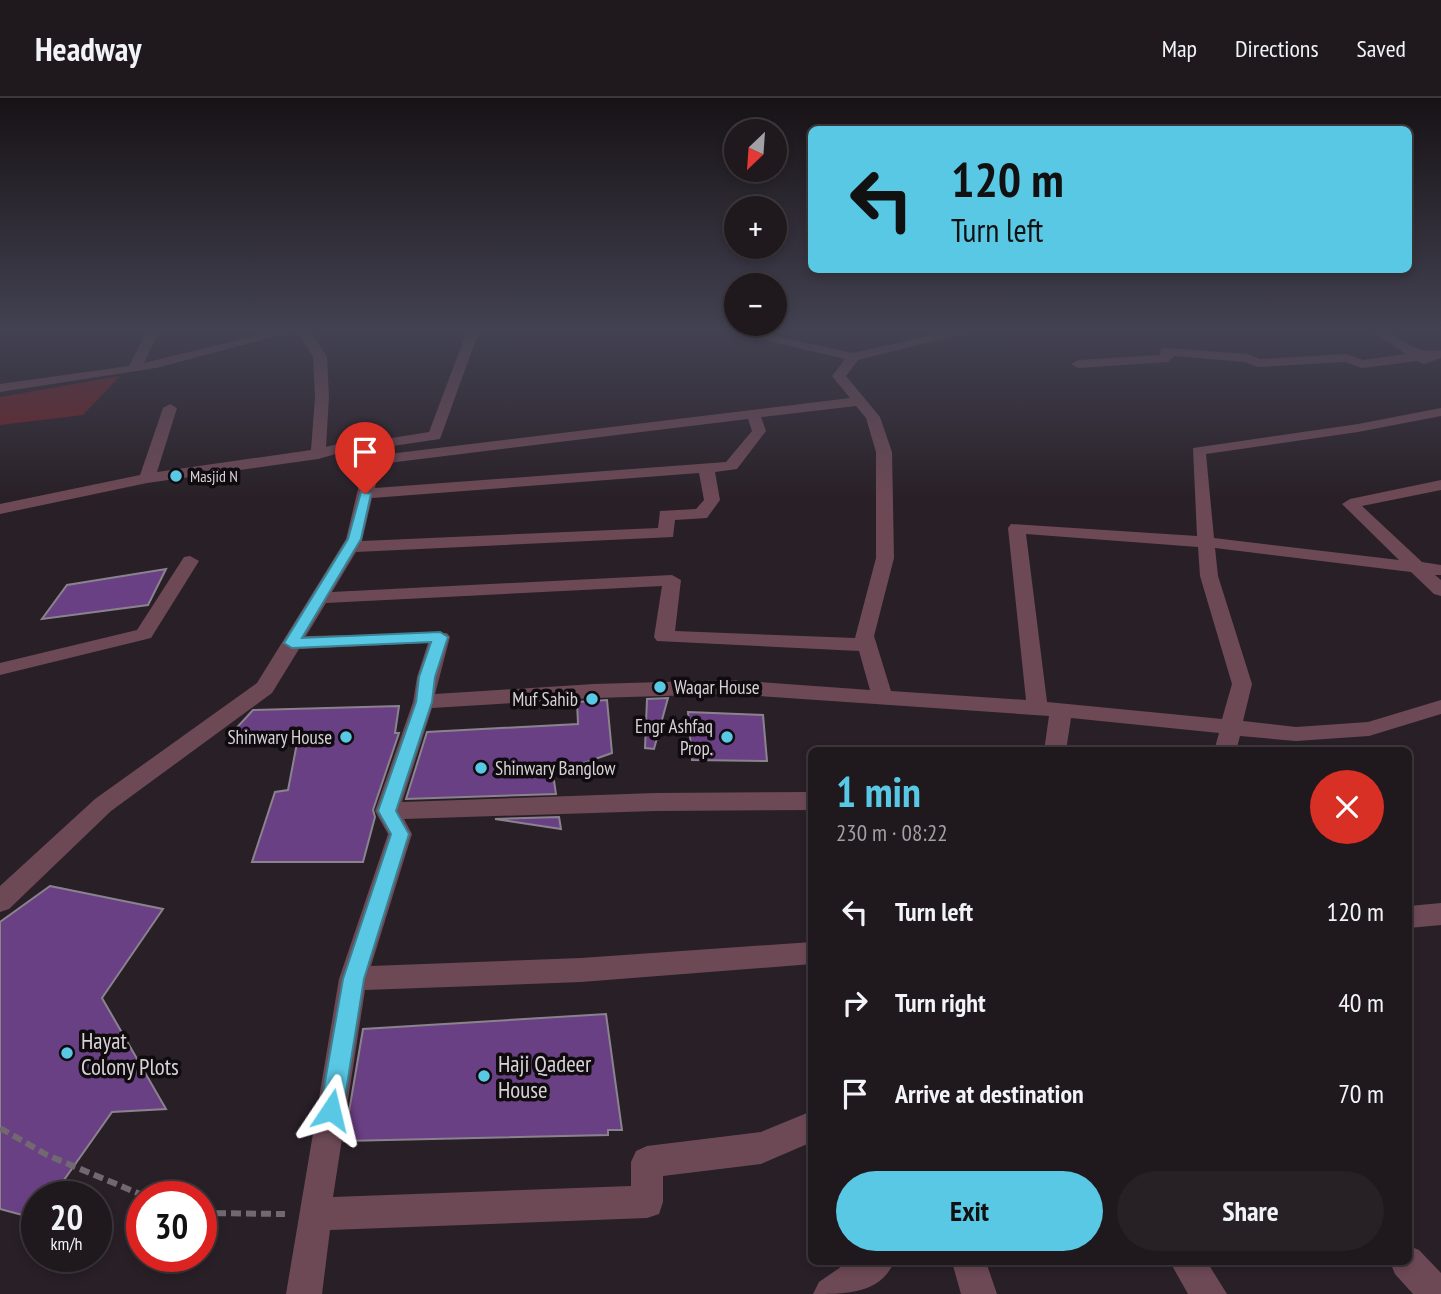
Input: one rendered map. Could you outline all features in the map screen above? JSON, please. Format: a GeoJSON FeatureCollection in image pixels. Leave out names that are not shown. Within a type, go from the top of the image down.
{"type":"FeatureCollection","features":[{"type":"Feature","properties":{"kind":"street"},"geometry":{"type":"LineString","coordinates":[[318,454],[321,387]]}},
{"type":"Feature","properties":{"kind":"street"},"geometry":{"type":"LineString","coordinates":[[372,452],[435,436],[453,387]]}},
{"type":"Feature","properties":{"kind":"street"},"geometry":{"type":"LineString","coordinates":[[848,387],[873,417],[884,452],[885,558],[864,636],[883,695]]}},
{"type":"Feature","properties":{"kind":"street"},"geometry":{"type":"LineString","coordinates":[[372,452],[860,401]]}},
{"type":"Feature","properties":{"kind":"street"},"geometry":{"type":"LineString","coordinates":[[148,478],[170,408]]}},
{"type":"Feature","properties":{"kind":"street"},"geometry":{"type":"LineString","coordinates":[[1226,747],[1242,684],[1209,576],[1198,451],[1358,428],[1441,412]]}},
{"type":"Feature","properties":{"kind":"street"},"geometry":{"type":"LineString","coordinates":[[365,494],[731,466],[759,431],[753,414]]}},
{"type":"Feature","properties":{"kind":"street"},"geometry":{"type":"LineString","coordinates":[[0,509],[148,478],[318,454],[371,439],[372,452],[355,539],[265,688],[103,806],[0,902]]}},
{"type":"Feature","properties":{"kind":"street"},"geometry":{"type":"LineString","coordinates":[[350,547],[667,533],[666,516],[701,514],[712,500],[706,468]]}},
{"type":"Feature","properties":{"kind":"street"},"geometry":{"type":"LineString","coordinates":[[1441,485],[1350,504],[1441,590]]}},
{"type":"Feature","properties":{"kind":"street"},"geometry":{"type":"LineString","coordinates":[[0,519],[18,513]]}},
{"type":"Feature","properties":{"kind":"street"},"geometry":{"type":"LineString","coordinates":[[1037,708],[1017,528],[1206,542],[1441,570]]}},
{"type":"Feature","properties":{"kind":"street"},"geometry":{"type":"LineString","coordinates":[[0,669],[144,634],[190,561]]}},
{"type":"Feature","properties":{"kind":"street"},"geometry":{"type":"LineString","coordinates":[[319,598],[672,580],[664,637],[867,645]]}},
{"type":"Feature","properties":{"kind":"street"},"geometry":{"type":"LineString","coordinates":[[292,643],[440,637],[427,677],[424,702],[387,811],[400,834],[353,979],[314,1214],[310,1267],[304,1294]]}},
{"type":"Feature","properties":{"kind":"street"},"geometry":{"type":"LineString","coordinates":[[424,702],[593,691],[731,687],[883,695],[1296,734],[1369,729],[1441,708]]}},
{"type":"Feature","properties":{"kind":"street"},"geometry":{"type":"LineString","coordinates":[[1055,747],[1060,710]]}},
{"type":"Feature","properties":{"kind":"street"},"geometry":{"type":"LineString","coordinates":[[387,811],[655,802],[808,801]]}},
{"type":"Feature","properties":{"kind":"street"},"geometry":{"type":"LineString","coordinates":[[1412,917],[1441,914]]}},
{"type":"Feature","properties":{"kind":"street"},"geometry":{"type":"LineString","coordinates":[[353,979],[581,970],[808,953]]}},
{"type":"Feature","properties":{"kind":"street"},"geometry":{"type":"LineString","coordinates":[[314,1214],[647,1202],[647,1162],[761,1148],[808,1128]]}},
{"type":"Feature","properties":{"kind":"street"},"geometry":{"type":"LineString","coordinates":[[831,1294],[873,1265]]}},
{"type":"Feature","properties":{"kind":"street"},"geometry":{"type":"LineString","coordinates":[[970,1265],[979,1294]]}},
{"type":"Feature","properties":{"kind":"street"},"geometry":{"type":"LineString","coordinates":[[1189,1265],[1209,1294]]}},
{"type":"Feature","properties":{"kind":"street"},"geometry":{"type":"LineString","coordinates":[[1410,1265],[1437,1294]]}},
{"type":"Feature","properties":{"kind":"path"},"geometry":{"type":"LineString","coordinates":[[0,1128],[47,1156],[126,1188]]}},
{"type":"Feature","properties":{"kind":"path"},"geometry":{"type":"LineString","coordinates":[[217,1213],[314,1214]]}},
{"type":"Feature","properties":{"kind":"shaded area"},"geometry":{"type":"Polygon","coordinates":[[[58,387],[110,387],[83,415],[0,425],[0,397],[58,387]]]}},
{"type":"Feature","properties":{"kind":"building"},"geometry":{"type":"Polygon","coordinates":[[[166,569],[148,605],[42,619],[67,585],[166,569]]]}},
{"type":"Feature","properties":{"kind":"building"},"geometry":{"type":"Polygon","coordinates":[[[668,698],[654,749],[645,748],[647,699],[668,698]]]}},
{"type":"Feature","properties":{"kind":"building","name":"Shinwary Banglow"},"geometry":{"type":"Polygon","coordinates":[[[607,700],[612,753],[553,774],[556,794],[406,799],[427,732],[578,724],[577,702],[607,700]]]}},
{"type":"Feature","properties":{"kind":"building"},"geometry":{"type":"Polygon","coordinates":[[[399,706],[395,733],[399,733],[373,810],[375,817],[363,862],[252,862],[275,792],[288,790],[297,743],[231,734],[253,710],[399,706]]]}},
{"type":"Feature","properties":{"kind":"building","name":"Engr Ashfaq Prop."},"geometry":{"type":"Polygon","coordinates":[[[688,712],[763,715],[767,761],[692,760],[688,712]]]}},
{"type":"Feature","properties":{"kind":"building"},"geometry":{"type":"Polygon","coordinates":[[[559,817],[561,829],[495,819],[559,817]]]}},
{"type":"Feature","properties":{"kind":"building","name":"Hayat Colony Plots"},"geometry":{"type":"Polygon","coordinates":[[[50,886],[163,909],[102,998],[166,1109],[112,1112],[63,1181],[21,1181],[21,1215],[0,1209],[0,922],[50,886]]]}},
{"type":"Feature","properties":{"kind":"building","name":"Haji Qadeer House"},"geometry":{"type":"Polygon","coordinates":[[[606,1014],[622,1130],[608,1130],[608,1135],[344,1141],[363,1029],[606,1014]]]}},
{"type":"Feature","properties":{"kind":"place","name":"Masjid N"},"geometry":{"type":"Point","coordinates":[176,476]}},
{"type":"Feature","properties":{"kind":"place","name":"Waqar House"},"geometry":{"type":"Point","coordinates":[660,687]}},
{"type":"Feature","properties":{"kind":"place","name":"Muf Sahib"},"geometry":{"type":"Point","coordinates":[592,699]}},
{"type":"Feature","properties":{"kind":"place","name":"Shinwary House"},"geometry":{"type":"Point","coordinates":[346,737]}},
{"type":"Feature","properties":{"kind":"place","name":"Engr Ashfaq Prop."},"geometry":{"type":"Point","coordinates":[727,737]}},
{"type":"Feature","properties":{"kind":"place","name":"Shinwary Banglow"},"geometry":{"type":"Point","coordinates":[481,768]}},
{"type":"Feature","properties":{"kind":"place","name":"Hayat Colony Plots"},"geometry":{"type":"Point","coordinates":[67,1053]}},
{"type":"Feature","properties":{"kind":"place","name":"Haji Qadeer House"},"geometry":{"type":"Point","coordinates":[484,1076]}},
{"type":"Feature","properties":{"kind":"route"},"geometry":{"type":"LineString","coordinates":[[331,1110],[353,979],[400,834],[387,811],[424,702],[427,677],[440,637],[292,643],[355,539],[365,494]]}}]}
